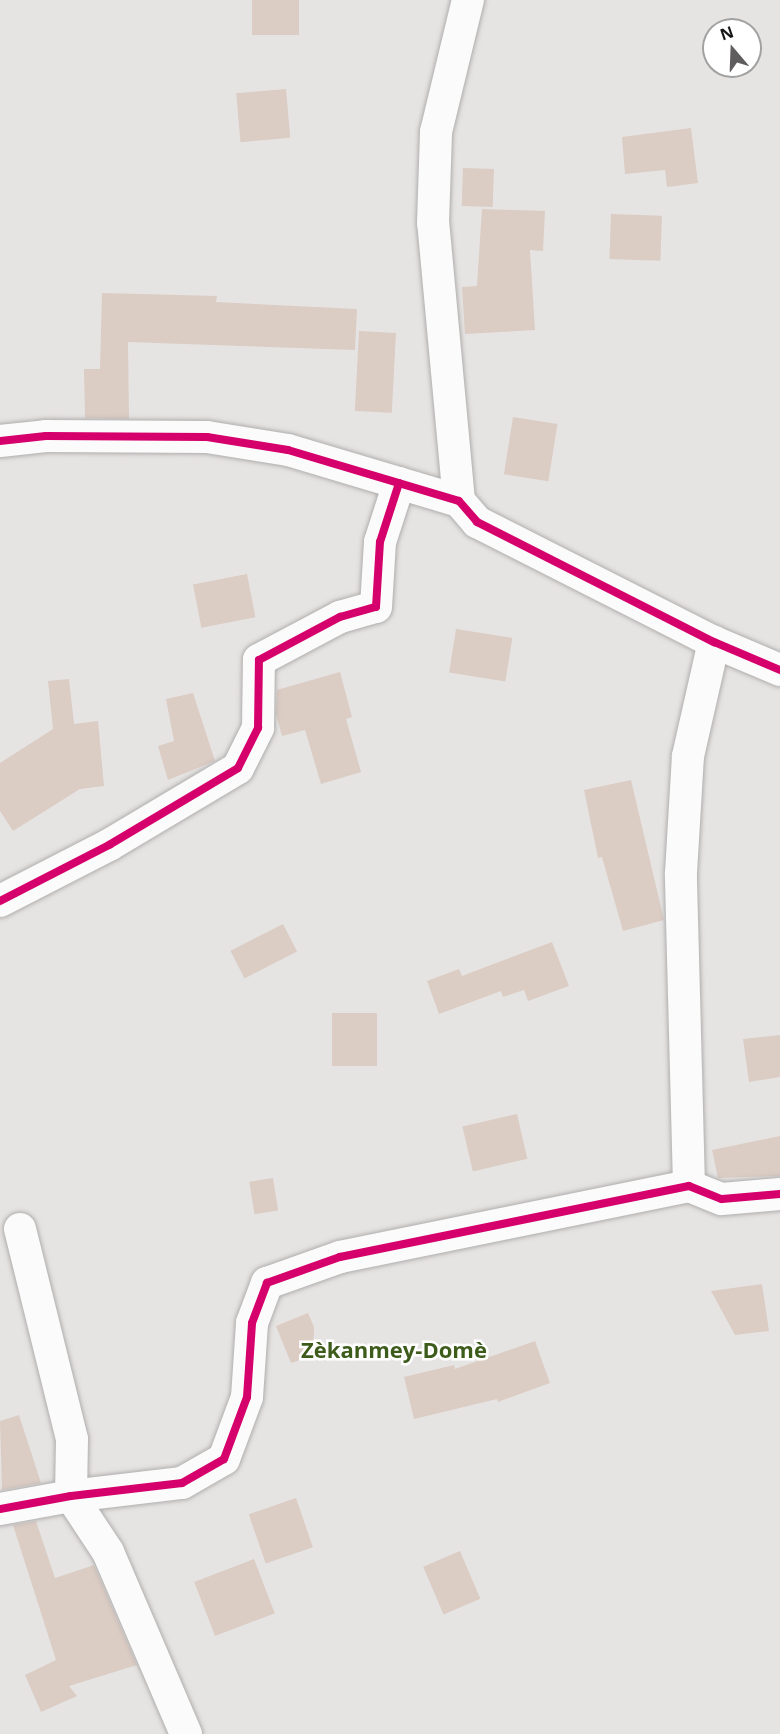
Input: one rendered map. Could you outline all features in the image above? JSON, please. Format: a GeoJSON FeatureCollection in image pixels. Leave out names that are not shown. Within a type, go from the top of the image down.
{"type":"FeatureCollection","features":[{"type":"Feature","properties":{"kind":"street"},"geometry":{"type":"LineString","coordinates":[[459,501],[433,223],[436,132],[468,0]]}},
{"type":"Feature","properties":{"kind":"street"},"geometry":{"type":"LineString","coordinates":[[0,441],[46,436],[207,437],[288,450],[459,501],[477,522],[714,642],[780,670]]}},
{"type":"Feature","properties":{"kind":"street"},"geometry":{"type":"LineString","coordinates":[[0,901],[109,844],[238,768],[258,728],[260,660],[339,617],[376,607],[380,542],[399,483]]}},
{"type":"Feature","properties":{"kind":"street"},"geometry":{"type":"LineString","coordinates":[[690,1186],[681,873],[688,756],[714,642]]}},
{"type":"Feature","properties":{"kind":"street"},"geometry":{"type":"LineString","coordinates":[[0,1509],[71,1496],[182,1483],[224,1459],[246,1397],[252,1323],[267,1283],[340,1257],[690,1186],[722,1199],[780,1194]]}},
{"type":"Feature","properties":{"kind":"street"},"geometry":{"type":"LineString","coordinates":[[20,1229],[72,1439],[71,1496],[108,1552],[186,1734]]}},
{"type":"Feature","properties":{"kind":"building"},"geometry":{"type":"Polygon","coordinates":[[[252,0],[299,0],[299,35],[252,35],[252,0]]]}},
{"type":"Feature","properties":{"kind":"building"},"geometry":{"type":"Polygon","coordinates":[[[286,89],[290,138],[240,142],[236,93],[286,89]]]}},
{"type":"Feature","properties":{"kind":"building"},"geometry":{"type":"Polygon","coordinates":[[[691,128],[698,183],[667,187],[665,170],[625,174],[622,137],[691,128]]]}},
{"type":"Feature","properties":{"kind":"building"},"geometry":{"type":"Polygon","coordinates":[[[463,168],[494,169],[493,207],[462,206],[463,168]]]}},
{"type":"Feature","properties":{"kind":"building"},"geometry":{"type":"Polygon","coordinates":[[[482,209],[545,211],[543,251],[530,250],[535,330],[465,334],[462,287],[477,286],[482,209]]]}},
{"type":"Feature","properties":{"kind":"building"},"geometry":{"type":"Polygon","coordinates":[[[611,214],[662,216],[660,261],[609,259],[611,214]]]}},
{"type":"Feature","properties":{"kind":"building"},"geometry":{"type":"Polygon","coordinates":[[[102,293],[217,296],[216,302],[357,309],[355,350],[128,342],[129,419],[85,418],[84,369],[100,369],[102,293]]]}},
{"type":"Feature","properties":{"kind":"building"},"geometry":{"type":"Polygon","coordinates":[[[359,331],[396,333],[392,413],[355,411],[359,331]]]}},
{"type":"Feature","properties":{"kind":"building"},"geometry":{"type":"Polygon","coordinates":[[[513,417],[557,424],[548,481],[504,474],[513,417]]]}},
{"type":"Feature","properties":{"kind":"building"},"geometry":{"type":"Polygon","coordinates":[[[247,574],[255,617],[201,628],[193,584],[247,574]]]}},
{"type":"Feature","properties":{"kind":"building"},"geometry":{"type":"Polygon","coordinates":[[[456,629],[512,638],[505,681],[449,672],[456,629]]]}},
{"type":"Feature","properties":{"kind":"building"},"geometry":{"type":"Polygon","coordinates":[[[340,672],[352,717],[346,719],[361,772],[321,784],[305,730],[282,736],[276,714],[277,690],[340,672]]]}},
{"type":"Feature","properties":{"kind":"building"},"geometry":{"type":"Polygon","coordinates":[[[69,679],[74,724],[98,721],[104,786],[80,789],[13,831],[0,811],[0,763],[53,729],[48,681],[69,679]]]}},
{"type":"Feature","properties":{"kind":"building"},"geometry":{"type":"Polygon","coordinates":[[[193,693],[215,761],[168,780],[158,746],[174,741],[166,699],[193,693]]]}},
{"type":"Feature","properties":{"kind":"building"},"geometry":{"type":"Polygon","coordinates":[[[631,780],[664,920],[623,931],[602,857],[598,858],[584,790],[631,780]]]}},
{"type":"Feature","properties":{"kind":"building"},"geometry":{"type":"Polygon","coordinates":[[[283,924],[297,952],[245,978],[230,951],[283,924]]]}},
{"type":"Feature","properties":{"kind":"building"},"geometry":{"type":"Polygon","coordinates":[[[552,942],[569,986],[528,1001],[524,990],[503,997],[501,991],[439,1014],[427,981],[459,969],[462,976],[552,942]]]}},
{"type":"Feature","properties":{"kind":"building"},"geometry":{"type":"Polygon","coordinates":[[[332,1013],[377,1013],[377,1066],[332,1066],[332,1013]]]}},
{"type":"Feature","properties":{"kind":"building"},"geometry":{"type":"Polygon","coordinates":[[[780,1035],[780,1077],[749,1082],[743,1039],[780,1035]]]}},
{"type":"Feature","properties":{"kind":"building"},"geometry":{"type":"Polygon","coordinates":[[[517,1114],[527,1159],[473,1171],[462,1127],[517,1114]]]}},
{"type":"Feature","properties":{"kind":"building"},"geometry":{"type":"Polygon","coordinates":[[[780,1136],[780,1176],[718,1178],[712,1150],[780,1136]]]}},
{"type":"Feature","properties":{"kind":"building"},"geometry":{"type":"Polygon","coordinates":[[[273,1178],[278,1211],[254,1214],[249,1182],[273,1178]]]}},
{"type":"Feature","properties":{"kind":"building"},"geometry":{"type":"Polygon","coordinates":[[[762,1284],[769,1331],[735,1335],[711,1291],[762,1284]]]}},
{"type":"Feature","properties":{"kind":"building"},"geometry":{"type":"Polygon","coordinates":[[[308,1313],[314,1327],[313,1356],[291,1363],[276,1326],[308,1313]]]}},
{"type":"Feature","properties":{"kind":"building"},"geometry":{"type":"Polygon","coordinates":[[[535,1341],[550,1383],[498,1402],[497,1399],[414,1419],[404,1377],[454,1365],[455,1369],[535,1341]]]}},
{"type":"Feature","properties":{"kind":"building"},"geometry":{"type":"Polygon","coordinates":[[[19,1415],[41,1483],[2,1490],[0,1421],[19,1415]]]}},
{"type":"Feature","properties":{"kind":"building"},"geometry":{"type":"Polygon","coordinates":[[[296,1498],[313,1547],[266,1563],[249,1514],[296,1498]]]}},
{"type":"Feature","properties":{"kind":"building"},"geometry":{"type":"Polygon","coordinates":[[[36,1521],[55,1578],[94,1565],[137,1665],[69,1686],[77,1696],[41,1712],[25,1675],[56,1660],[13,1525],[36,1521]]]}},
{"type":"Feature","properties":{"kind":"building"},"geometry":{"type":"Polygon","coordinates":[[[460,1551],[480,1599],[443,1614],[423,1567],[460,1551]]]}},
{"type":"Feature","properties":{"kind":"building"},"geometry":{"type":"Polygon","coordinates":[[[254,1559],[275,1613],[215,1636],[194,1582],[254,1559]]]}},
{"type":"Feature","properties":{"kind":"cycle path"},"geometry":{"type":"LineString","coordinates":[[0,441],[46,436],[207,437],[288,450],[459,501],[477,522],[714,642],[780,670]]}},
{"type":"Feature","properties":{"kind":"cycle path"},"geometry":{"type":"LineString","coordinates":[[0,901],[109,845],[238,768],[258,728],[259,660],[340,617],[376,607],[380,542],[399,483]]}},
{"type":"Feature","properties":{"kind":"cycle path"},"geometry":{"type":"LineString","coordinates":[[0,1509],[71,1496],[182,1483],[224,1459],[247,1397],[252,1323],[267,1283],[340,1257],[689,1186],[722,1199],[780,1194]]}},
{"type":"Feature","properties":{"kind":"district","name":"Zèkanmey-Domè"},"geometry":{"type":"Point","coordinates":[394,1350]}}]}
